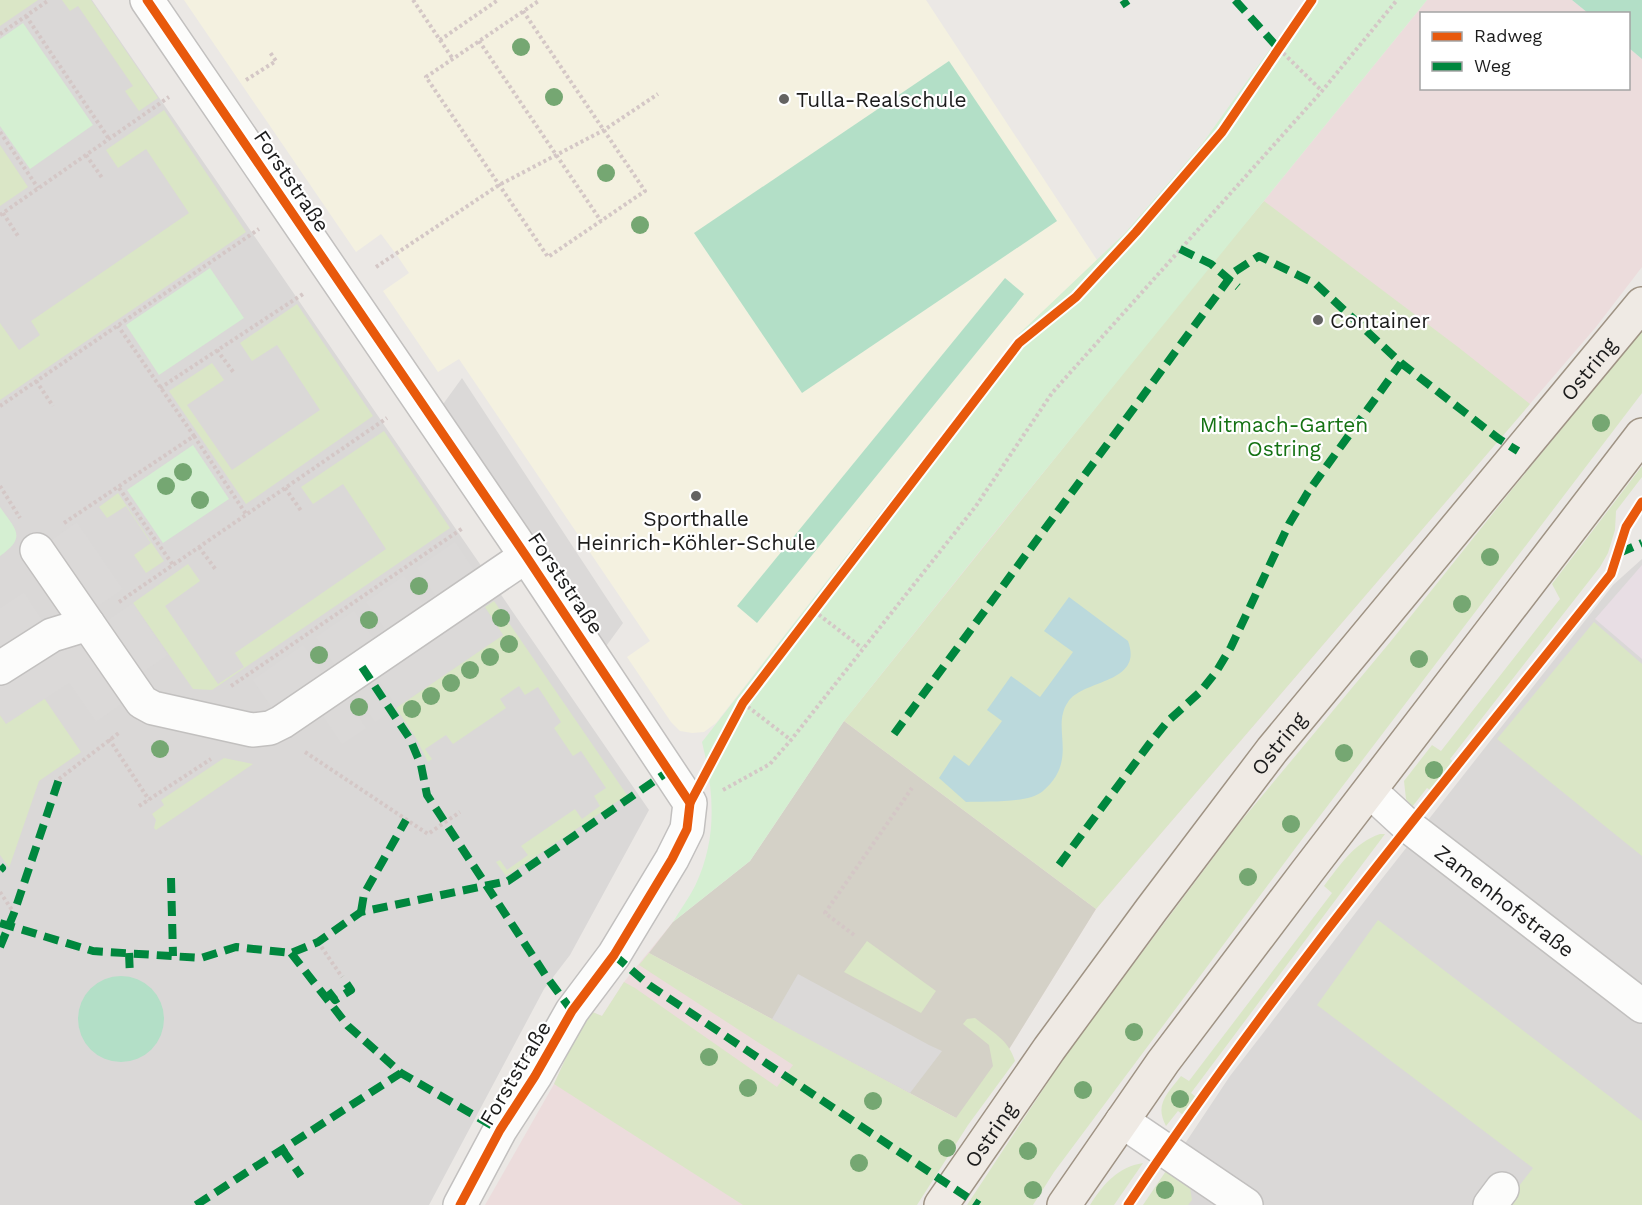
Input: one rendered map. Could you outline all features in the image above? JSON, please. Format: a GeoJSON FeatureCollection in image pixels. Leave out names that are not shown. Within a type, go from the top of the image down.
{"type":"FeatureCollection","features":[{"type":"Feature","properties":{"kind":"main road","name":"Ostring"},"geometry":{"type":"LineString","coordinates":[[941,1205],[1049,1049],[1151,909],[1272,750],[1642,304]]}},
{"type":"Feature","properties":{"kind":"main road"},"geometry":{"type":"LineString","coordinates":[[1064,1205],[1163,1062],[1642,435]]}},
{"type":"Feature","properties":{"kind":"street","name":"Forststraße"},"geometry":{"type":"LineString","coordinates":[[147,0],[493,507],[690,803],[687,829],[672,859],[614,955],[572,1011],[535,1076],[500,1130],[460,1205]]}},
{"type":"Feature","properties":{"kind":"street"},"geometry":{"type":"LineString","coordinates":[[37,550],[142,702],[153,708],[252,730],[270,728],[282,722],[526,556]]}},
{"type":"Feature","properties":{"kind":"street"},"geometry":{"type":"LineString","coordinates":[[0,668],[52,635],[88,624]]}},
{"type":"Feature","properties":{"kind":"street","name":"Zamenhofstraße"},"geometry":{"type":"LineString","coordinates":[[1370,791],[1408,826],[1642,1006]]}},
{"type":"Feature","properties":{"kind":"street"},"geometry":{"type":"LineString","coordinates":[[1122,1121],[1246,1205]]}},
{"type":"Feature","properties":{"kind":"path"},"geometry":{"type":"LineString","coordinates":[[0,34],[49,0]]}},
{"type":"Feature","properties":{"kind":"path"},"geometry":{"type":"LineString","coordinates":[[413,0],[453,59]]}},
{"type":"Feature","properties":{"kind":"path"},"geometry":{"type":"LineString","coordinates":[[440,40],[498,0]]}},
{"type":"Feature","properties":{"kind":"path"},"geometry":{"type":"LineString","coordinates":[[524,11],[645,192],[548,257],[426,77],[540,0]]}},
{"type":"Feature","properties":{"kind":"path"},"geometry":{"type":"LineString","coordinates":[[690,803],[729,788],[770,764],[976,506],[1052,393],[1322,91],[1397,0]]}},
{"type":"Feature","properties":{"kind":"path"},"geometry":{"type":"LineString","coordinates":[[26,16],[109,139]]}},
{"type":"Feature","properties":{"kind":"path"},"geometry":{"type":"LineString","coordinates":[[479,41],[601,221]]}},
{"type":"Feature","properties":{"kind":"path"},"geometry":{"type":"LineString","coordinates":[[1279,49],[1322,91]]}},
{"type":"Feature","properties":{"kind":"path"},"geometry":{"type":"LineString","coordinates":[[241,84],[276,61],[269,51]]}},
{"type":"Feature","properties":{"kind":"path"},"geometry":{"type":"LineString","coordinates":[[18,236],[1,214],[199,76]]}},
{"type":"Feature","properties":{"kind":"path"},"geometry":{"type":"LineString","coordinates":[[396,254],[499,185],[604,130],[658,94]]}},
{"type":"Feature","properties":{"kind":"path"},"geometry":{"type":"LineString","coordinates":[[0,132],[38,188]]}},
{"type":"Feature","properties":{"kind":"path"},"geometry":{"type":"LineString","coordinates":[[86,155],[102,179]]}},
{"type":"Feature","properties":{"kind":"path"},"geometry":{"type":"LineString","coordinates":[[0,406],[289,209]]}},
{"type":"Feature","properties":{"kind":"path"},"geometry":{"type":"LineString","coordinates":[[160,388],[333,273]]}},
{"type":"Feature","properties":{"kind":"path"},"geometry":{"type":"LineString","coordinates":[[118,326],[246,514]]}},
{"type":"Feature","properties":{"kind":"path"},"geometry":{"type":"LineString","coordinates":[[217,350],[234,374]]}},
{"type":"Feature","properties":{"kind":"path"},"geometry":{"type":"LineString","coordinates":[[36,381],[53,406]]}},
{"type":"Feature","properties":{"kind":"path"},"geometry":{"type":"LineString","coordinates":[[122,600],[418,397]]}},
{"type":"Feature","properties":{"kind":"path"},"geometry":{"type":"LineString","coordinates":[[62,524],[194,436]]}},
{"type":"Feature","properties":{"kind":"path"},"geometry":{"type":"LineString","coordinates":[[119,488],[173,565]]}},
{"type":"Feature","properties":{"kind":"path"},"geometry":{"type":"LineString","coordinates":[[285,488],[302,512]]}},
{"type":"Feature","properties":{"kind":"path"},"geometry":{"type":"LineString","coordinates":[[187,716],[493,507]]}},
{"type":"Feature","properties":{"kind":"path"},"geometry":{"type":"LineString","coordinates":[[200,547],[216,570]]}},
{"type":"Feature","properties":{"kind":"path"},"geometry":{"type":"LineString","coordinates":[[813,611],[862,648]]}},
{"type":"Feature","properties":{"kind":"path"},"geometry":{"type":"LineString","coordinates":[[743,703],[790,740]]}},
{"type":"Feature","properties":{"kind":"path"},"geometry":{"type":"LineString","coordinates":[[58,779],[153,708]]}},
{"type":"Feature","properties":{"kind":"path"},"geometry":{"type":"LineString","coordinates":[[270,728],[428,834],[460,812]]}},
{"type":"Feature","properties":{"kind":"path"},"geometry":{"type":"LineString","coordinates":[[109,740],[149,800]]}},
{"type":"Feature","properties":{"kind":"path"},"geometry":{"type":"LineString","coordinates":[[139,806],[218,755]]}},
{"type":"Feature","properties":{"kind":"path"},"geometry":{"type":"LineString","coordinates":[[854,935],[825,913],[912,788]]}},
{"type":"Feature","properties":{"kind":"path"},"geometry":{"type":"LineString","coordinates":[[0,892],[14,913]]}},
{"type":"Feature","properties":{"kind":"path"},"geometry":{"type":"LineString","coordinates":[[318,942],[342,977]]}},
{"type":"Feature","properties":{"kind":"shaded area"},"geometry":{"type":"Polygon","coordinates":[[[0,0],[92,0],[649,810],[570,955],[544,989],[429,1205],[0,1205],[0,0]]]}},
{"type":"Feature","properties":{"kind":"shaded area"},"geometry":{"type":"Polygon","coordinates":[[[184,0],[926,0],[1097,260],[1020,333],[716,723],[704,732],[680,731],[671,722],[627,657],[650,641],[459,359],[438,372],[383,291],[409,273],[381,234],[356,252],[184,0]]]}},
{"type":"Feature","properties":{"kind":"shaded area"},"geometry":{"type":"Polygon","coordinates":[[[1427,0],[1572,0],[1587,12],[1420,12],[1420,90],[1630,90],[1630,49],[1642,59],[1642,267],[1596,327],[1096,909],[1006,1054],[897,1205],[485,1205],[554,1084],[581,1025],[590,1011],[602,1016],[624,982],[673,922],[750,861],[844,721],[1427,0]]]}},
{"type":"Feature","properties":{"kind":"shaded area"},"geometry":{"type":"Polygon","coordinates":[[[462,378],[623,623],[596,660],[433,418],[462,378]]]}},
{"type":"Feature","properties":{"kind":"shaded area"},"geometry":{"type":"Polygon","coordinates":[[[77,522],[123,589],[98,606],[108,620],[133,603],[168,655],[143,672],[120,705],[96,722],[69,683],[6,724],[0,715],[0,608],[24,592],[52,635],[87,624],[37,550],[77,522]]]}},
{"type":"Feature","properties":{"kind":"shaded area"},"geometry":{"type":"Polygon","coordinates":[[[455,542],[484,585],[474,592],[503,635],[397,707],[379,680],[369,687],[387,714],[375,722],[357,695],[348,700],[366,728],[342,744],[313,701],[282,722],[253,680],[303,645],[321,672],[334,664],[316,637],[354,611],[373,638],[385,629],[366,602],[404,576],[422,603],[435,595],[417,568],[455,542]]]}},
{"type":"Feature","properties":{"kind":"shaded area"},"geometry":{"type":"Polygon","coordinates":[[[1642,559],[1642,1205],[1144,1205],[1230,1076],[1377,885],[1613,585],[1642,559]]]}},
{"type":"Feature","properties":{"kind":"shaded area"},"geometry":{"type":"Polygon","coordinates":[[[1642,565],[1642,659],[1595,619],[1642,565]]]}},
{"type":"Feature","properties":{"kind":"shaded area"},"geometry":{"type":"Polygon","coordinates":[[[844,721],[1096,909],[1006,1054],[960,1120],[649,953],[673,922],[750,861],[844,721]]]}},
{"type":"Feature","properties":{"kind":"shaded area"},"geometry":{"type":"Polygon","coordinates":[[[798,974],[942,1051],[910,1093],[772,1019],[798,974]]]}},
{"type":"Feature","properties":{"kind":"green space"},"geometry":{"type":"Polygon","coordinates":[[[0,0],[38,0],[0,26],[0,0]]]}},
{"type":"Feature","properties":{"kind":"green space"},"geometry":{"type":"Polygon","coordinates":[[[62,0],[91,0],[158,98],[139,111],[125,91],[133,86],[78,6],[70,11],[62,0]]]}},
{"type":"Feature","properties":{"kind":"green space"},"geometry":{"type":"Polygon","coordinates":[[[1305,0],[1427,0],[844,721],[750,861],[673,922],[695,886],[702,868],[710,833],[711,797],[702,742],[1020,333],[1125,233],[1202,144],[1305,0]]]}},
{"type":"Feature","properties":{"kind":"green space"},"geometry":{"type":"Polygon","coordinates":[[[1572,0],[1642,0],[1642,59],[1630,49],[1630,12],[1587,12],[1572,0]]]}},
{"type":"Feature","properties":{"kind":"green space"},"geometry":{"type":"Polygon","coordinates":[[[23,23],[93,125],[30,169],[0,126],[0,39],[23,23]]]}},
{"type":"Feature","properties":{"kind":"green space"},"geometry":{"type":"Polygon","coordinates":[[[949,61],[1057,221],[802,393],[694,233],[949,61]]]}},
{"type":"Feature","properties":{"kind":"green space"},"geometry":{"type":"Polygon","coordinates":[[[164,110],[246,232],[0,400],[0,323],[19,350],[40,335],[31,321],[189,213],[146,149],[118,168],[106,150],[164,110]]]}},
{"type":"Feature","properties":{"kind":"green space"},"geometry":{"type":"Polygon","coordinates":[[[0,145],[28,187],[0,206],[0,145]]]}},
{"type":"Feature","properties":{"kind":"green space","name":"Mitmach-Garten Ostring"},"geometry":{"type":"Polygon","coordinates":[[[1264,201],[1530,404],[1096,909],[844,721],[1264,201]]]}},
{"type":"Feature","properties":{"kind":"green space"},"geometry":{"type":"Polygon","coordinates":[[[210,268],[244,318],[159,375],[126,325],[210,268]]]}},
{"type":"Feature","properties":{"kind":"green space"},"geometry":{"type":"Polygon","coordinates":[[[1005,278],[1024,294],[757,623],[737,606],[1005,278]]]}},
{"type":"Feature","properties":{"kind":"green space"},"geometry":{"type":"Polygon","coordinates":[[[297,304],[373,416],[246,504],[169,391],[212,363],[224,380],[187,405],[232,470],[320,410],[277,345],[252,361],[240,343],[297,304]]]}},
{"type":"Feature","properties":{"kind":"green space"},"geometry":{"type":"Polygon","coordinates":[[[1642,331],[1642,393],[1297,846],[1054,1172],[1033,1205],[967,1205],[1069,1050],[1237,826],[1391,641],[1642,331]]]}},
{"type":"Feature","properties":{"kind":"green space"},"geometry":{"type":"Polygon","coordinates":[[[384,431],[450,528],[212,690],[193,689],[133,603],[188,564],[200,581],[165,606],[218,684],[244,667],[235,653],[386,549],[343,484],[313,504],[301,487],[384,431]]]}},
{"type":"Feature","properties":{"kind":"green space"},"geometry":{"type":"Polygon","coordinates":[[[193,445],[229,499],[163,543],[127,490],[193,445]]]}},
{"type":"Feature","properties":{"kind":"green space"},"geometry":{"type":"Polygon","coordinates":[[[1642,466],[1642,477],[1616,511],[1615,530],[1608,553],[1600,567],[1450,759],[1455,763],[1433,792],[1427,788],[1412,807],[1406,799],[1404,781],[1432,745],[1441,751],[1560,599],[1552,584],[1642,466]]]}},
{"type":"Feature","properties":{"kind":"green space"},"geometry":{"type":"Polygon","coordinates":[[[118,493],[164,561],[146,573],[134,555],[151,543],[126,506],[107,518],[99,507],[118,493]]]}},
{"type":"Feature","properties":{"kind":"green space"},"geometry":{"type":"Polygon","coordinates":[[[0,507],[11,522],[16,538],[14,544],[0,556],[0,507]]]}},
{"type":"Feature","properties":{"kind":"green space"},"geometry":{"type":"Polygon","coordinates":[[[494,601],[627,795],[506,876],[496,862],[500,860],[507,870],[528,855],[521,846],[575,809],[582,819],[600,806],[594,796],[606,788],[581,751],[573,756],[554,728],[561,722],[538,687],[525,695],[519,686],[500,699],[506,708],[453,744],[446,735],[425,749],[432,759],[428,762],[416,738],[396,708],[503,635],[485,607],[494,601]]]}},
{"type":"Feature","properties":{"kind":"green space"},"geometry":{"type":"Polygon","coordinates":[[[1594,622],[1642,664],[1642,856],[1497,739],[1594,622]]]}},
{"type":"Feature","properties":{"kind":"green space"},"geometry":{"type":"Polygon","coordinates":[[[44,698],[81,752],[39,781],[9,868],[0,855],[0,715],[6,723],[44,698]]]}},
{"type":"Feature","properties":{"kind":"green space"},"geometry":{"type":"Polygon","coordinates":[[[224,758],[253,764],[156,830],[154,828],[156,820],[152,814],[164,805],[161,800],[224,758]]]}},
{"type":"Feature","properties":{"kind":"green space"},"geometry":{"type":"Polygon","coordinates":[[[1380,834],[1385,834],[1191,1093],[1196,1097],[1183,1115],[1178,1111],[1166,1126],[1161,1111],[1167,1093],[1181,1076],[1189,1081],[1332,893],[1324,886],[1342,863],[1355,849],[1380,834]]]}},
{"type":"Feature","properties":{"kind":"green space"},"geometry":{"type":"Polygon","coordinates":[[[1378,920],[1642,1121],[1642,1205],[1504,1205],[1533,1168],[1317,1005],[1378,920]]]}},
{"type":"Feature","properties":{"kind":"green space"},"geometry":{"type":"Polygon","coordinates":[[[867,941],[936,991],[921,1013],[844,972],[867,941]]]}},
{"type":"Feature","properties":{"kind":"green space"},"geometry":{"type":"Polygon","coordinates":[[[649,953],[956,1118],[993,1066],[989,1045],[963,1024],[967,1019],[975,1018],[999,1037],[1009,1047],[1015,1061],[968,1125],[917,1205],[743,1205],[554,1084],[581,1025],[590,1011],[602,1016],[624,982],[777,1087],[793,1065],[639,965],[649,953]]]}},
{"type":"Feature","properties":{"kind":"green space"},"geometry":{"type":"Polygon","coordinates":[[[121,976],[145,983],[157,995],[164,1019],[157,1043],[145,1055],[121,1062],[97,1055],[85,1043],[78,1019],[85,995],[97,983],[121,976]]]}},
{"type":"Feature","properties":{"kind":"green space"},"geometry":{"type":"Polygon","coordinates":[[[1143,1163],[1114,1205],[1090,1205],[1112,1178],[1126,1168],[1143,1163]]]}},
{"type":"Feature","properties":{"kind":"green space"},"geometry":{"type":"Polygon","coordinates":[[[1168,1168],[1189,1181],[1192,1200],[1188,1205],[1143,1205],[1168,1168]]]}},
{"type":"Feature","properties":{"kind":"water"},"geometry":{"type":"Polygon","coordinates":[[[1069,597],[1128,641],[1131,655],[1127,665],[1120,673],[1086,689],[1068,702],[1063,712],[1060,767],[1054,779],[1043,791],[1017,800],[966,802],[939,778],[954,755],[969,766],[1002,721],[987,710],[1011,676],[1040,697],[1073,652],[1044,631],[1069,597]]]}},
{"type":"Feature","properties":{"kind":"marked path"},"geometry":{"type":"LineString","coordinates":[[1123,0],[1127,6]]}},
{"type":"Feature","properties":{"kind":"marked path"},"geometry":{"type":"LineString","coordinates":[[1235,0],[1279,49]]}},
{"type":"Feature","properties":{"kind":"marked path"},"geometry":{"type":"LineString","coordinates":[[1180,249],[1211,264],[1238,287]]}},
{"type":"Feature","properties":{"kind":"marked path"},"geometry":{"type":"LineString","coordinates":[[894,734],[1234,272],[1259,256],[1316,284],[1401,363],[1499,439],[1518,451]]}},
{"type":"Feature","properties":{"kind":"marked path"},"geometry":{"type":"LineString","coordinates":[[1059,865],[1150,743],[1168,721],[1200,692],[1216,672],[1231,647],[1289,524],[1308,492],[1401,363]]}},
{"type":"Feature","properties":{"kind":"marked path"},"geometry":{"type":"LineString","coordinates":[[1619,553],[1642,543]]}},
{"type":"Feature","properties":{"kind":"marked path"},"geometry":{"type":"LineString","coordinates":[[362,667],[410,739],[421,765],[427,795],[546,976],[572,1011]]}},
{"type":"Feature","properties":{"kind":"marked path"},"geometry":{"type":"LineString","coordinates":[[0,923],[93,951],[201,958],[236,947],[291,953],[318,942],[361,912],[508,881],[669,771]]}},
{"type":"Feature","properties":{"kind":"marked path"},"geometry":{"type":"LineString","coordinates":[[0,947],[14,913],[59,779]]}},
{"type":"Feature","properties":{"kind":"marked path"},"geometry":{"type":"LineString","coordinates":[[361,912],[364,894],[406,820]]}},
{"type":"Feature","properties":{"kind":"marked path"},"geometry":{"type":"LineString","coordinates":[[0,866],[2,868],[0,870]]}},
{"type":"Feature","properties":{"kind":"marked path"},"geometry":{"type":"LineString","coordinates":[[171,878],[173,956]]}},
{"type":"Feature","properties":{"kind":"marked path"},"geometry":{"type":"LineString","coordinates":[[129,953],[130,976]]}},
{"type":"Feature","properties":{"kind":"marked path"},"geometry":{"type":"LineString","coordinates":[[291,953],[348,1026],[401,1073],[500,1130]]}},
{"type":"Feature","properties":{"kind":"marked path"},"geometry":{"type":"LineString","coordinates":[[614,955],[649,985],[979,1205]]}},
{"type":"Feature","properties":{"kind":"marked path"},"geometry":{"type":"LineString","coordinates":[[328,991],[335,1000],[351,990],[342,977]]}},
{"type":"Feature","properties":{"kind":"marked path"},"geometry":{"type":"LineString","coordinates":[[196,1205],[401,1073]]}},
{"type":"Feature","properties":{"kind":"marked path"},"geometry":{"type":"LineString","coordinates":[[282,1149],[301,1176]]}},
{"type":"Feature","properties":{"kind":"cycle path"},"geometry":{"type":"LineString","coordinates":[[147,0],[526,556],[690,803],[687,829],[672,859],[614,955],[572,1011],[535,1076],[500,1130],[460,1205]]}},
{"type":"Feature","properties":{"kind":"cycle path"},"geometry":{"type":"LineString","coordinates":[[690,803],[743,703],[1019,343],[1076,297],[1136,232],[1222,132],[1312,0]]}},
{"type":"Feature","properties":{"kind":"cycle path"},"geometry":{"type":"LineString","coordinates":[[1128,1205],[1242,1042],[1302,963],[1424,806],[1611,574],[1626,527],[1642,502]]}},
{"type":"Feature","properties":{"kind":"place","name":"Tulla-Realschule"},"geometry":{"type":"Point","coordinates":[784,99]}},
{"type":"Feature","properties":{"kind":"place","name":"Container"},"geometry":{"type":"Point","coordinates":[1318,320]}},
{"type":"Feature","properties":{"kind":"place","name":"Sporthalle Heinrich-Köhler-Schule"},"geometry":{"type":"Point","coordinates":[696,496]}}]}
